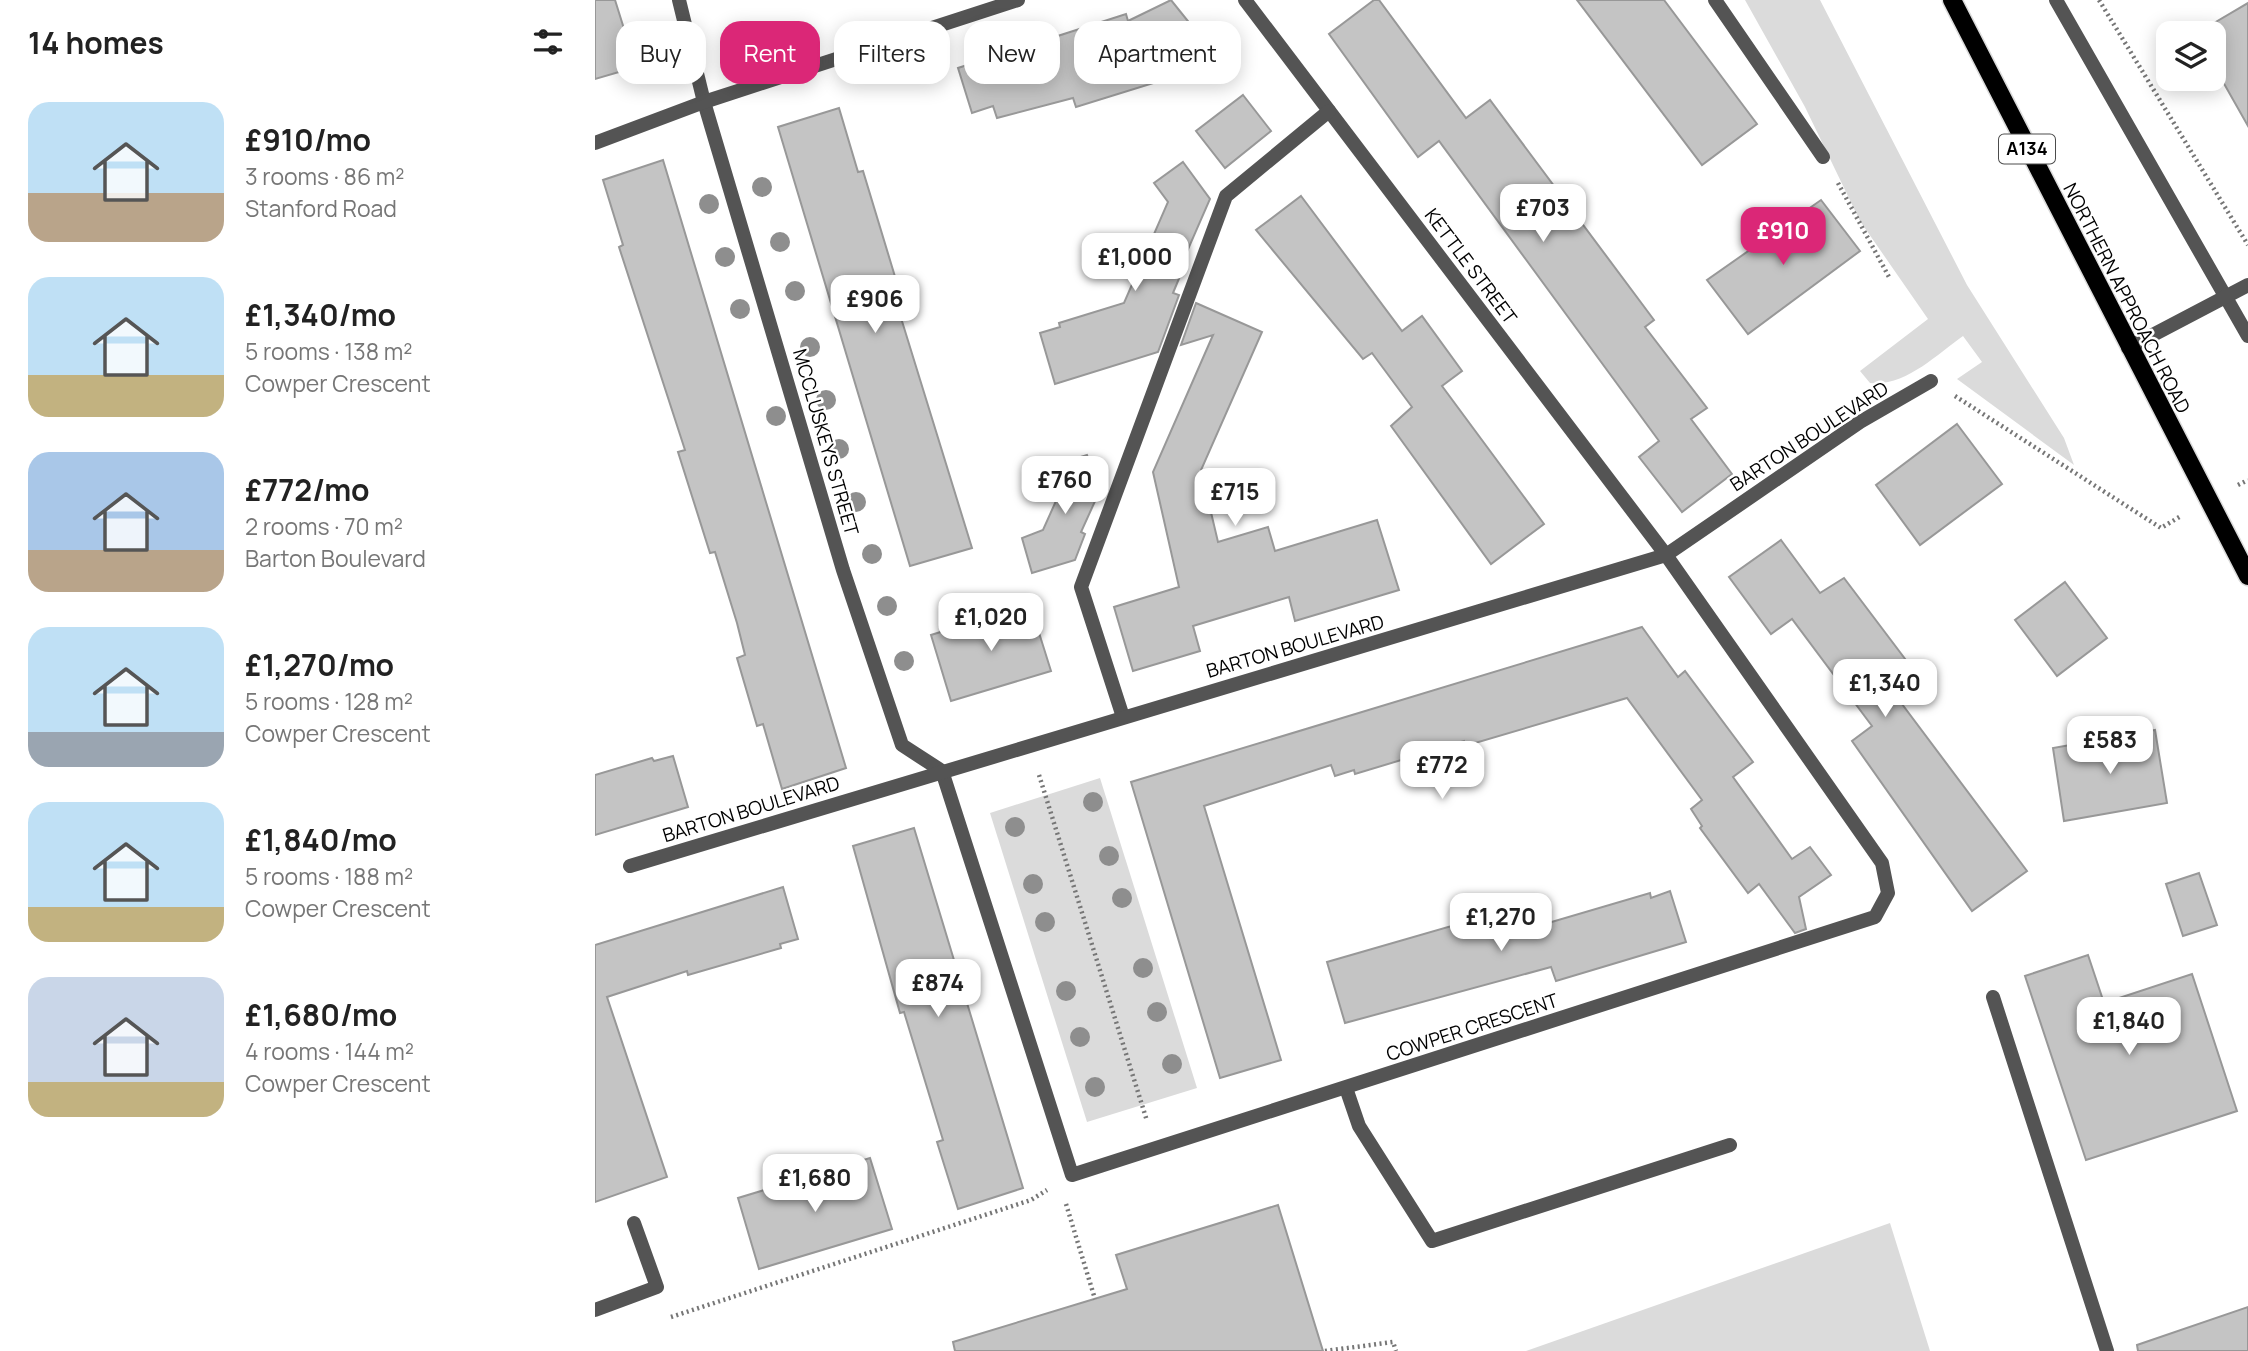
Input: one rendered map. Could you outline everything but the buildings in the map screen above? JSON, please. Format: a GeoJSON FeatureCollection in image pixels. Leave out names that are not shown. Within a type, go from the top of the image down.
{"type":"FeatureCollection","features":[{"type":"Feature","properties":{"kind":"main road","name":"NORTHERN APPROACH ROAD"},"geometry":{"type":"LineString","coordinates":[[1952,0],[2128,348],[2248,576]]}},
{"type":"Feature","properties":{"kind":"street","name":"MCCLUSKEYS STREET"},"geometry":{"type":"LineString","coordinates":[[680,0],[704,102],[843,570],[902,746],[942,771]]}},
{"type":"Feature","properties":{"kind":"street"},"geometry":{"type":"LineString","coordinates":[[595,143],[704,102],[1018,0]]}},
{"type":"Feature","properties":{"kind":"street","name":"KETTLE STREET"},"geometry":{"type":"LineString","coordinates":[[1245,0],[1666,555]]}},
{"type":"Feature","properties":{"kind":"street"},"geometry":{"type":"LineString","coordinates":[[1715,0],[1823,157]]}},
{"type":"Feature","properties":{"kind":"street"},"geometry":{"type":"LineString","coordinates":[[2056,0],[2248,336]]}},
{"type":"Feature","properties":{"kind":"street"},"geometry":{"type":"LineString","coordinates":[[1123,717],[1081,587],[1226,196],[1329,111]]}},
{"type":"Feature","properties":{"kind":"street"},"geometry":{"type":"LineString","coordinates":[[2128,348],[2248,285]]}},
{"type":"Feature","properties":{"kind":"street","name":"BARTON BOULEVARD"},"geometry":{"type":"LineString","coordinates":[[631,866],[1666,555],[1860,422],[1931,381]]}},
{"type":"Feature","properties":{"kind":"street","name":"COWPER CRESCENT"},"geometry":{"type":"LineString","coordinates":[[1066,1179],[1875,917],[1888,893],[1882,863],[1666,555]]}},
{"type":"Feature","properties":{"kind":"street"},"geometry":{"type":"LineString","coordinates":[[942,771],[1066,1179]]}},
{"type":"Feature","properties":{"kind":"street"},"geometry":{"type":"LineString","coordinates":[[1993,997],[2107,1351]]}},
{"type":"Feature","properties":{"kind":"street"},"geometry":{"type":"LineString","coordinates":[[1346,1088],[1359,1126],[1432,1241],[1730,1145]]}},
{"type":"Feature","properties":{"kind":"street"},"geometry":{"type":"LineString","coordinates":[[595,1310],[657,1287],[634,1223]]}},
{"type":"Feature","properties":{"kind":"path"},"geometry":{"type":"LineString","coordinates":[[2099,0],[2248,245]]}},
{"type":"Feature","properties":{"kind":"path"},"geometry":{"type":"LineString","coordinates":[[1823,157],[1889,277]]}},
{"type":"Feature","properties":{"kind":"path"},"geometry":{"type":"LineString","coordinates":[[1931,381],[2161,528]]}},
{"type":"Feature","properties":{"kind":"path"},"geometry":{"type":"LineString","coordinates":[[1029,745],[1156,1148]]}},
{"type":"Feature","properties":{"kind":"path"},"geometry":{"type":"LineString","coordinates":[[661,1321],[740,1292],[1031,1200],[1066,1179],[1095,1299]]}},
{"type":"Feature","properties":{"kind":"path"},"geometry":{"type":"LineString","coordinates":[[1325,1351],[1393,1342],[1397,1351]]}},
{"type":"Feature","properties":{"kind":"shaded area"},"geometry":{"type":"Polygon","coordinates":[[[1745,0],[1820,0],[1967,285],[2064,438],[2074,465],[1957,379],[1982,362],[1963,336],[1919,368],[1895,380],[1870,383],[1860,371],[1928,319],[1860,221],[1805,107],[1745,0]]]}},
{"type":"Feature","properties":{"kind":"shaded area"},"geometry":{"type":"Polygon","coordinates":[[[1100,778],[1197,1088],[1087,1122],[990,813],[1100,778]]]}},
{"type":"Feature","properties":{"kind":"shaded area"},"geometry":{"type":"Polygon","coordinates":[[[1890,1223],[1930,1351],[1526,1351],[1890,1223]]]}}]}
